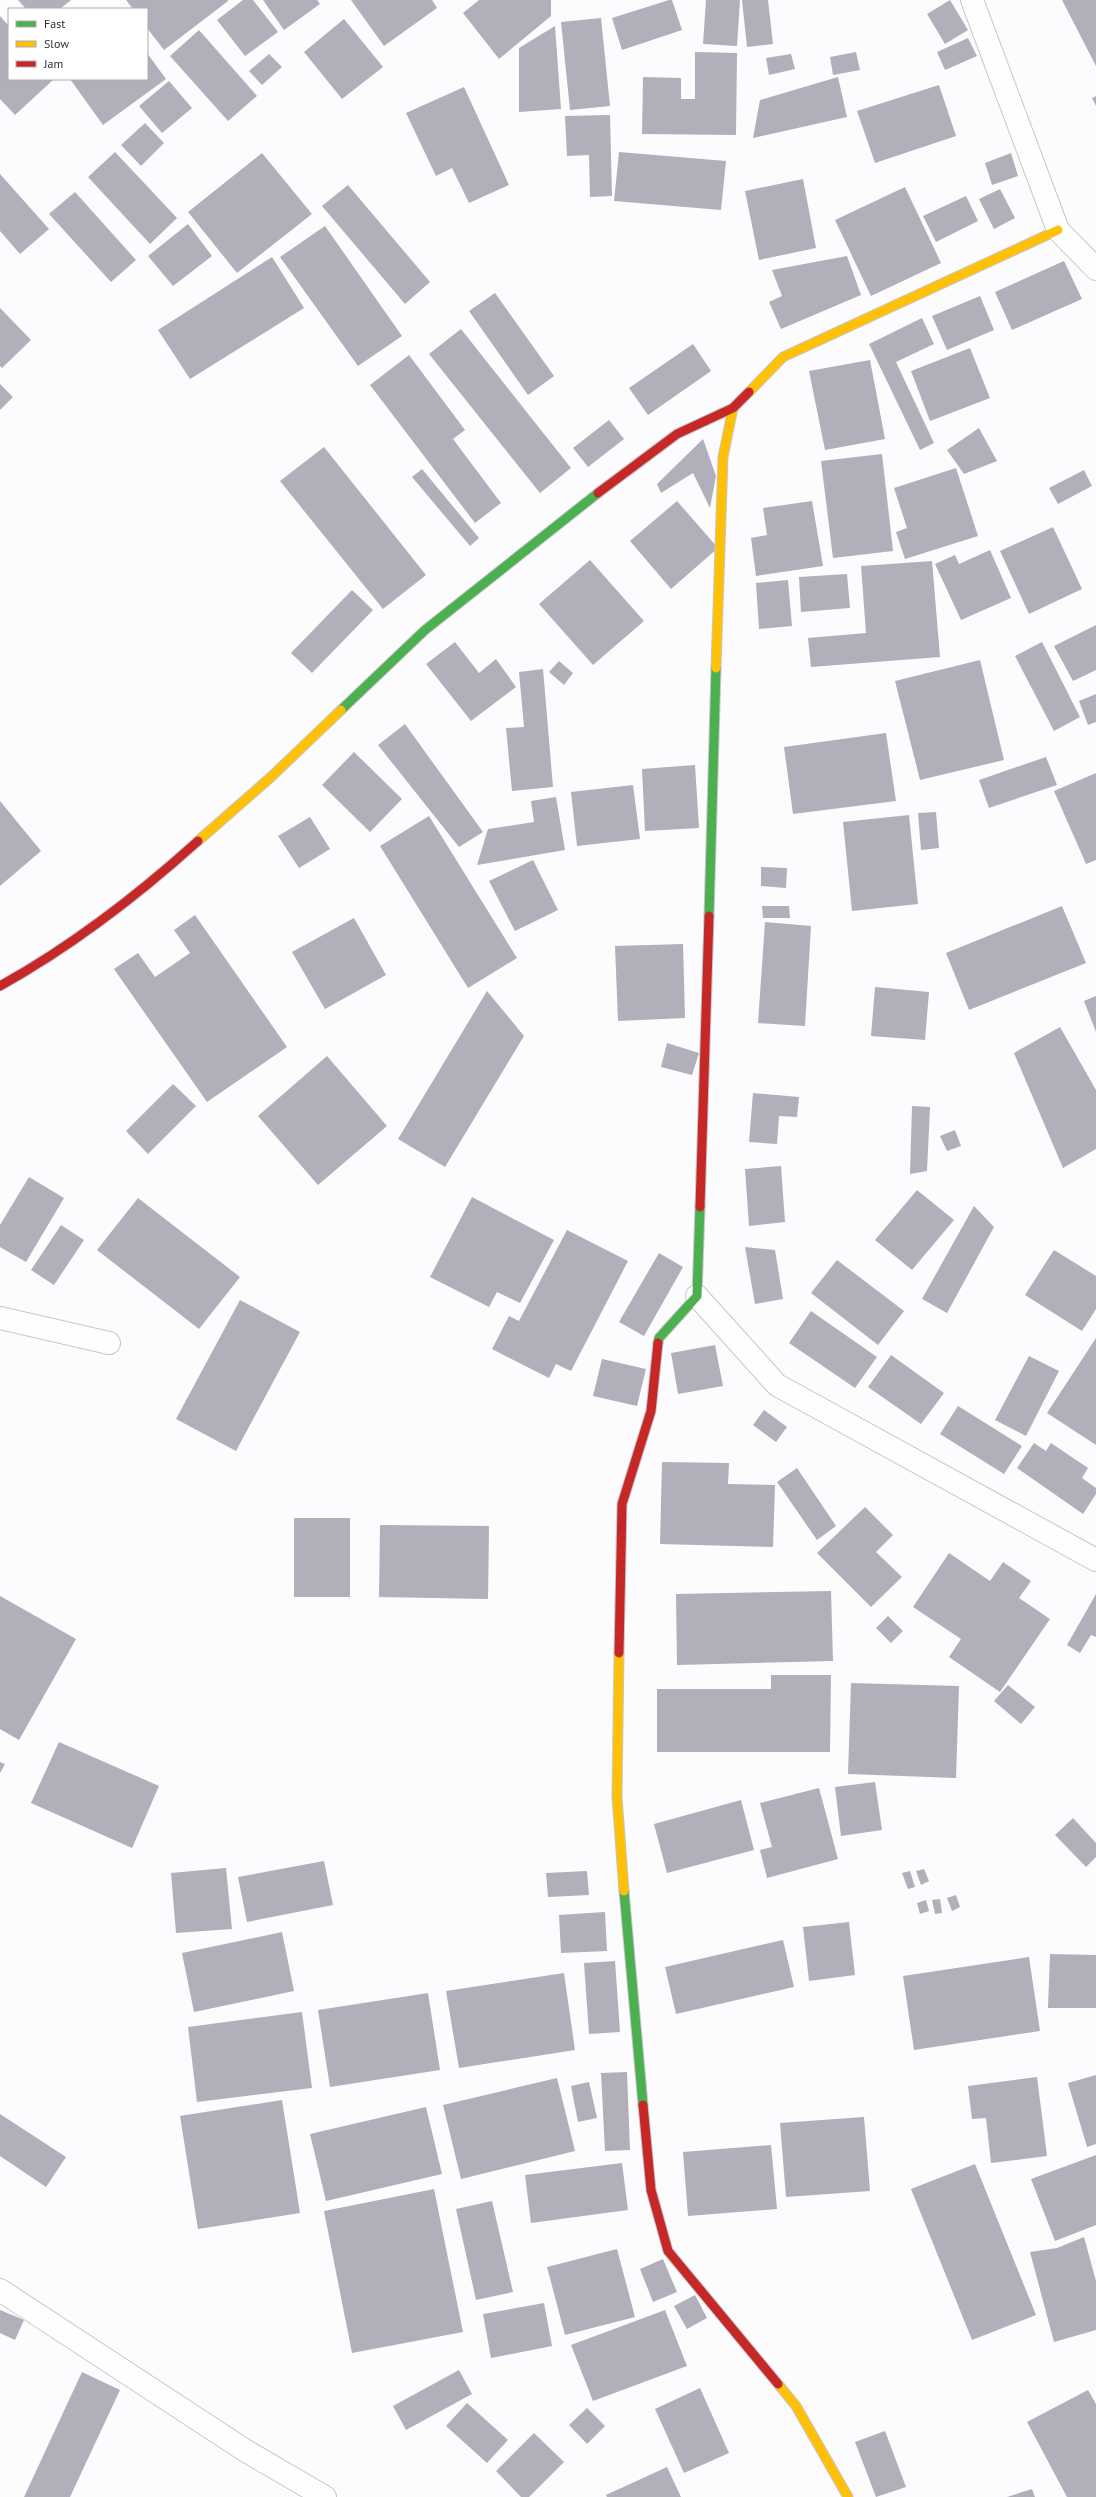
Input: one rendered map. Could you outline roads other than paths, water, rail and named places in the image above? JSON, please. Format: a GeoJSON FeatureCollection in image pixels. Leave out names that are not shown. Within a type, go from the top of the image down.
{"type":"FeatureCollection","features":[{"type":"Feature","properties":{"kind":"street"},"geometry":{"type":"LineString","coordinates":[[972,0],[1058,230],[1096,269]]}},
{"type":"Feature","properties":{"kind":"street"},"geometry":{"type":"LineString","coordinates":[[0,986],[45,961],[153,881],[271,777],[425,630],[551,528],[677,434],[733,408],[783,358],[1058,230]]}},
{"type":"Feature","properties":{"kind":"street"},"geometry":{"type":"LineString","coordinates":[[733,408],[723,457],[697,1296],[659,1338],[651,1411],[622,1504],[617,1797],[631,1980],[651,2190],[668,2251],[796,2406],[848,2497]]}},
{"type":"Feature","properties":{"kind":"street"},"geometry":{"type":"LineString","coordinates":[[697,1296],[777,1385],[1096,1560]]}},
{"type":"Feature","properties":{"kind":"street"},"geometry":{"type":"LineString","coordinates":[[0,1318],[109,1343]]}},
{"type":"Feature","properties":{"kind":"street"},"geometry":{"type":"LineString","coordinates":[[0,2290],[246,2451],[325,2497]]}}]}
